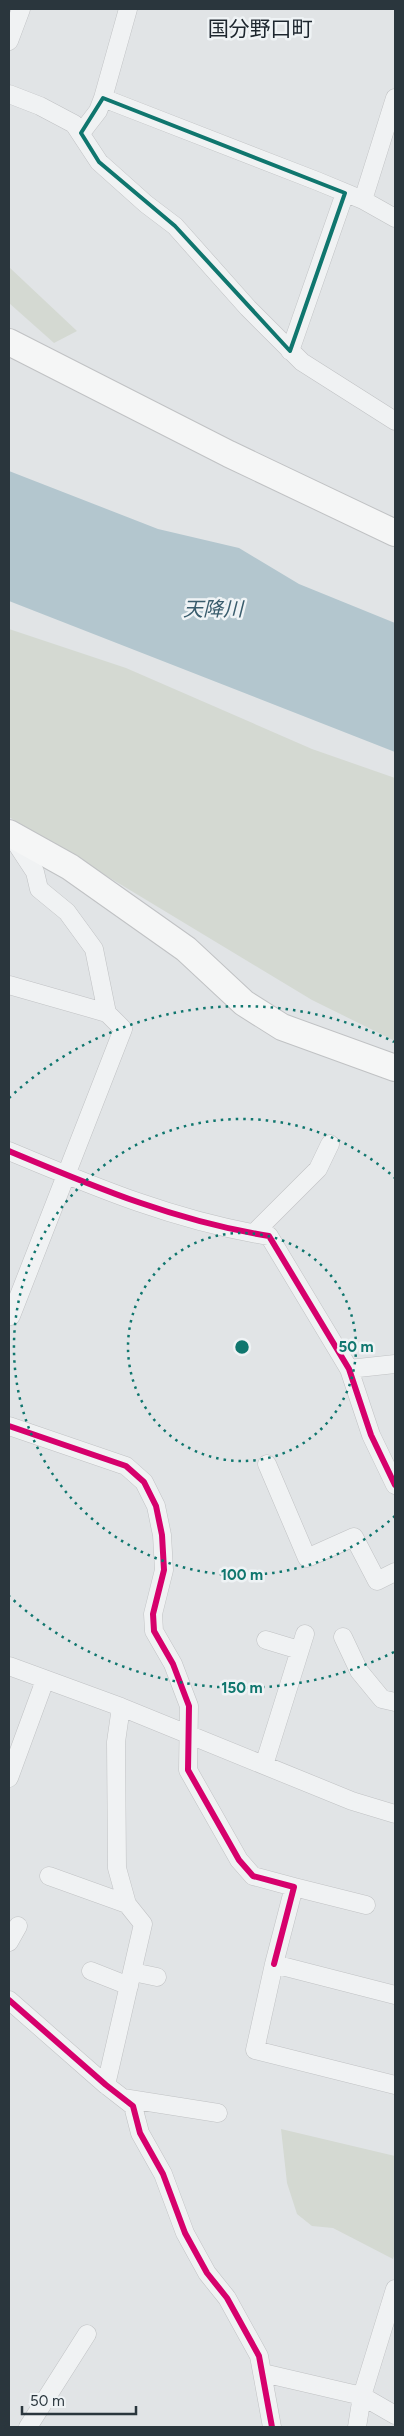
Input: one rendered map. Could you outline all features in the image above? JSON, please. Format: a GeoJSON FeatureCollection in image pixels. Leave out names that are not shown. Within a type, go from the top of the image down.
{"type":"FeatureCollection","features":[{"type":"Feature","properties":{"kind":"street"},"geometry":{"type":"LineString","coordinates":[[9,41],[20,9]]}},
{"type":"Feature","properties":{"kind":"street"},"geometry":{"type":"LineString","coordinates":[[80,133],[98,111],[128,9]]}},
{"type":"Feature","properties":{"kind":"street"},"geometry":{"type":"LineString","coordinates":[[9,94],[40,106],[74,124],[99,162],[146,204],[175,226],[215,272],[290,351],[302,362],[395,421]]}},
{"type":"Feature","properties":{"kind":"street"},"geometry":{"type":"LineString","coordinates":[[103,98],[363,200],[395,218]]}},
{"type":"Feature","properties":{"kind":"street"},"geometry":{"type":"LineString","coordinates":[[363,200],[395,98]]}},
{"type":"Feature","properties":{"kind":"street"},"geometry":{"type":"LineString","coordinates":[[290,351],[345,193]]}},
{"type":"Feature","properties":{"kind":"street"},"geometry":{"type":"LineString","coordinates":[[9,342],[229,454],[395,533]]}},
{"type":"Feature","properties":{"kind":"street"},"geometry":{"type":"LineString","coordinates":[[10,833],[35,872],[39,888],[67,912],[94,949],[107,1013]]}},
{"type":"Feature","properties":{"kind":"street"},"geometry":{"type":"LineString","coordinates":[[10,833],[70,867],[178,943],[244,1003],[282,1027],[395,1068]]}},
{"type":"Feature","properties":{"kind":"street"},"geometry":{"type":"LineString","coordinates":[[9,985],[107,1013],[123,1029],[11,1316]]}},
{"type":"Feature","properties":{"kind":"street"},"geometry":{"type":"LineString","coordinates":[[254,1233],[318,1169],[330,1144]]}},
{"type":"Feature","properties":{"kind":"street"},"geometry":{"type":"LineString","coordinates":[[9,1151],[146,1207],[269,1236],[349,1369],[371,1435],[395,1485]]}},
{"type":"Feature","properties":{"kind":"street"},"geometry":{"type":"LineString","coordinates":[[349,1369],[395,1364]]}},
{"type":"Feature","properties":{"kind":"street"},"geometry":{"type":"LineString","coordinates":[[9,1426],[126,1466],[144,1482],[156,1506],[162,1536],[164,1570],[153,1614],[154,1631],[173,1664],[190,1706],[190,1736],[187,1753],[188,1770],[239,1860],[253,1876],[366,1905]]}},
{"type":"Feature","properties":{"kind":"street"},"geometry":{"type":"LineString","coordinates":[[267,1464],[307,1558],[354,1537],[377,1581],[395,1572]]}},
{"type":"Feature","properties":{"kind":"street"},"geometry":{"type":"LineString","coordinates":[[343,1637],[359,1671],[382,1699],[395,1702]]}},
{"type":"Feature","properties":{"kind":"street"},"geometry":{"type":"LineString","coordinates":[[264,1765],[302,1642],[266,1640]]}},
{"type":"Feature","properties":{"kind":"street"},"geometry":{"type":"LineString","coordinates":[[9,1666],[120,1707],[352,1801],[395,1814]]}},
{"type":"Feature","properties":{"kind":"street"},"geometry":{"type":"LineString","coordinates":[[9,1778],[45,1680]]}},
{"type":"Feature","properties":{"kind":"street"},"geometry":{"type":"LineString","coordinates":[[106,2085],[143,1924],[127,1904],[117,1868],[116,1742],[120,1707]]}},
{"type":"Feature","properties":{"kind":"street"},"geometry":{"type":"LineString","coordinates":[[49,1876],[127,1904]]}},
{"type":"Feature","properties":{"kind":"street"},"geometry":{"type":"LineString","coordinates":[[294,1887],[274,1964],[255,2050],[395,2086]]}},
{"type":"Feature","properties":{"kind":"street"},"geometry":{"type":"LineString","coordinates":[[9,1942],[18,1926]]}},
{"type":"Feature","properties":{"kind":"street"},"geometry":{"type":"LineString","coordinates":[[274,1964],[395,1995]]}},
{"type":"Feature","properties":{"kind":"street"},"geometry":{"type":"LineString","coordinates":[[91,1971],[131,1979],[157,1976]]}},
{"type":"Feature","properties":{"kind":"street"},"geometry":{"type":"LineString","coordinates":[[11,2008],[133,2106],[140,2133],[163,2174],[186,2233],[207,2273],[227,2298],[259,2356],[272,2427]]}},
{"type":"Feature","properties":{"kind":"street"},"geometry":{"type":"LineString","coordinates":[[122,2098],[218,2112]]}},
{"type":"Feature","properties":{"kind":"street"},"geometry":{"type":"LineString","coordinates":[[357,2427],[362,2396],[395,2289]]}},
{"type":"Feature","properties":{"kind":"street"},"geometry":{"type":"LineString","coordinates":[[28,2427],[87,2334]]}},
{"type":"Feature","properties":{"kind":"street"},"geometry":{"type":"LineString","coordinates":[[263,2373],[362,2396],[395,2415]]}},
{"type":"Feature","properties":{"kind":"highlighted area"},"geometry":{"type":"Polygon","coordinates":[[[103,98],[345,193],[290,351],[175,226],[99,162],[81,133],[103,98]]]}},
{"type":"Feature","properties":{"kind":"shaded area"},"geometry":{"type":"Polygon","coordinates":[[[9,267],[77,331],[54,343],[9,303],[9,267]]]}},
{"type":"Feature","properties":{"kind":"shaded area"},"geometry":{"type":"Polygon","coordinates":[[[9,629],[126,668],[312,749],[395,778],[395,1041],[312,1000],[9,817],[9,629]]]}},
{"type":"Feature","properties":{"kind":"shaded area"},"geometry":{"type":"Polygon","coordinates":[[[281,2129],[395,2156],[395,2253],[393,2259],[333,2228],[312,2226],[297,2214],[287,2183],[281,2129]]]}},
{"type":"Feature","properties":{"kind":"water","name":"天降川"},"geometry":{"type":"Polygon","coordinates":[[[9,471],[158,529],[239,548],[299,584],[395,623],[395,752],[9,601],[9,471]]]}},
{"type":"Feature","properties":{"kind":"cycle path"},"geometry":{"type":"LineString","coordinates":[[9,1151],[104,1190],[168,1212],[234,1230],[269,1236],[349,1369],[371,1435],[395,1485]]}},
{"type":"Feature","properties":{"kind":"cycle path"},"geometry":{"type":"LineString","coordinates":[[9,1426],[126,1466],[144,1482],[156,1506],[162,1535],[164,1570],[153,1614],[154,1631],[173,1664],[189,1706],[188,1770],[239,1860],[253,1876],[294,1887],[274,1964]]}},
{"type":"Feature","properties":{"kind":"cycle path"},"geometry":{"type":"LineString","coordinates":[[9,2000],[106,2085],[133,2106],[140,2133],[163,2174],[185,2233],[207,2273],[227,2298],[259,2356],[272,2427]]}},
{"type":"Feature","properties":{"kind":"district","name":"国分野口町"},"geometry":{"type":"Point","coordinates":[260,29]}}]}
